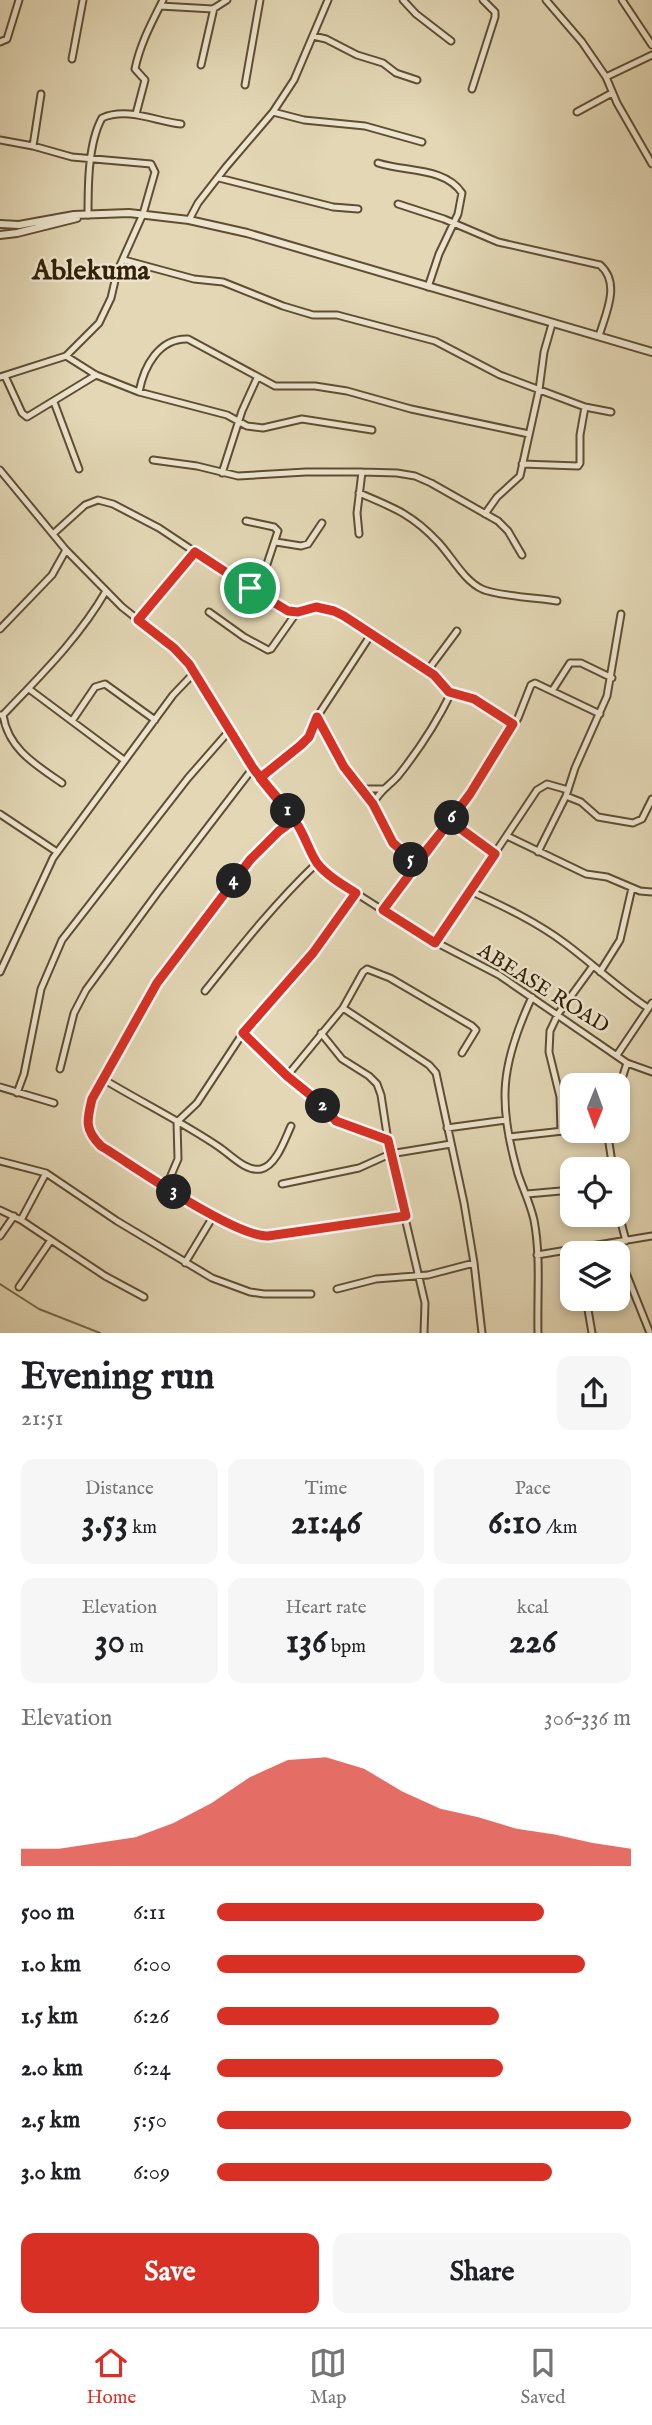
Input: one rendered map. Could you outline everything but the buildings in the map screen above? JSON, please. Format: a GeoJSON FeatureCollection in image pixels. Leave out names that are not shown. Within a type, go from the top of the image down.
{"type":"FeatureCollection","features":[{"type":"Feature","properties":{"kind":"street"},"geometry":{"type":"LineString","coordinates":[[0,42],[7,39],[19,0]]}},
{"type":"Feature","properties":{"kind":"street"},"geometry":{"type":"LineString","coordinates":[[72,59],[83,0]]}},
{"type":"Feature","properties":{"kind":"street"},"geometry":{"type":"LineString","coordinates":[[136,114],[145,80],[135,69],[136,64],[145,36],[161,3],[174,9],[215,8],[227,0]]}},
{"type":"Feature","properties":{"kind":"street"},"geometry":{"type":"LineString","coordinates":[[245,85],[260,0]]}},
{"type":"Feature","properties":{"kind":"street"},"geometry":{"type":"LineString","coordinates":[[189,220],[198,203],[273,112],[294,80],[328,0]]}},
{"type":"Feature","properties":{"kind":"street"},"geometry":{"type":"LineString","coordinates":[[403,0],[416,14],[451,41]]}},
{"type":"Feature","properties":{"kind":"street"},"geometry":{"type":"LineString","coordinates":[[472,89],[495,17],[495,12],[483,0]]}},
{"type":"Feature","properties":{"kind":"street"},"geometry":{"type":"LineString","coordinates":[[546,0],[582,42],[606,77],[612,93],[652,164]]}},
{"type":"Feature","properties":{"kind":"street"},"geometry":{"type":"LineString","coordinates":[[622,0],[652,46]]}},
{"type":"Feature","properties":{"kind":"street"},"geometry":{"type":"LineString","coordinates":[[201,65],[215,8]]}},
{"type":"Feature","properties":{"kind":"street"},"geometry":{"type":"LineString","coordinates":[[313,36],[383,63],[396,73],[417,80]]}},
{"type":"Feature","properties":{"kind":"street"},"geometry":{"type":"LineString","coordinates":[[606,77],[652,55]]}},
{"type":"Feature","properties":{"kind":"street"},"geometry":{"type":"LineString","coordinates":[[577,112],[612,93]]}},
{"type":"Feature","properties":{"kind":"street"},"geometry":{"type":"LineString","coordinates":[[33,146],[40,94]]}},
{"type":"Feature","properties":{"kind":"street"},"geometry":{"type":"LineString","coordinates":[[273,112],[304,120],[365,125],[422,142]]}},
{"type":"Feature","properties":{"kind":"street"},"geometry":{"type":"LineString","coordinates":[[85,215],[96,133],[102,118],[109,115],[136,114],[181,124]]}},
{"type":"Feature","properties":{"kind":"street"},"geometry":{"type":"LineString","coordinates":[[0,140],[72,157],[154,166],[153,183],[143,214],[117,272],[111,298],[99,323],[66,356],[3,376],[24,416],[32,416],[96,375]]}},
{"type":"Feature","properties":{"kind":"street"},"geometry":{"type":"LineString","coordinates":[[378,163],[425,172],[453,181],[462,192],[458,214],[452,223],[428,287]]}},
{"type":"Feature","properties":{"kind":"street"},"geometry":{"type":"LineString","coordinates":[[219,178],[333,207],[358,209]]}},
{"type":"Feature","properties":{"kind":"street"},"geometry":{"type":"LineString","coordinates":[[398,204],[433,215],[498,242],[600,265],[608,271],[612,289],[600,336]]}},
{"type":"Feature","properties":{"kind":"street"},"geometry":{"type":"LineString","coordinates":[[0,225],[19,225],[74,215],[143,214],[189,220],[247,233],[652,352]]}},
{"type":"Feature","properties":{"kind":"street"},"geometry":{"type":"LineString","coordinates":[[0,235],[85,215]]}},
{"type":"Feature","properties":{"kind":"street"},"geometry":{"type":"LineString","coordinates":[[124,260],[194,279],[222,282],[313,315],[337,315],[435,341],[484,368],[585,407],[611,412]]}},
{"type":"Feature","properties":{"kind":"street"},"geometry":{"type":"LineString","coordinates":[[485,514],[497,497],[516,480],[522,464],[552,324]]}},
{"type":"Feature","properties":{"kind":"street"},"geometry":{"type":"LineString","coordinates":[[139,392],[141,381],[161,346],[180,339],[194,340],[268,384],[284,388],[315,386],[347,391],[411,409],[529,434]]}},
{"type":"Feature","properties":{"kind":"street"},"geometry":{"type":"LineString","coordinates":[[66,356],[96,375],[139,392],[239,420],[247,426],[257,428],[297,418],[372,430]]}},
{"type":"Feature","properties":{"kind":"street"},"geometry":{"type":"LineString","coordinates":[[222,473],[239,420],[257,378]]}},
{"type":"Feature","properties":{"kind":"street"},"geometry":{"type":"LineString","coordinates":[[54,402],[79,469]]}},
{"type":"Feature","properties":{"kind":"street"},"geometry":{"type":"LineString","coordinates":[[522,464],[578,466],[585,407]]}},
{"type":"Feature","properties":{"kind":"street"},"geometry":{"type":"LineString","coordinates":[[153,460],[238,476],[306,472],[397,473],[415,476],[506,528],[522,555]]}},
{"type":"Feature","properties":{"kind":"street","name":"ABEASE ROAD"},"geometry":{"type":"LineString","coordinates":[[0,470],[66,550],[106,591],[174,648],[194,673],[253,768],[294,820],[317,863],[335,879],[435,943],[488,968],[532,996],[627,1063],[652,1072]]}},
{"type":"Feature","properties":{"kind":"street"},"geometry":{"type":"LineString","coordinates":[[359,534],[362,472]]}},
{"type":"Feature","properties":{"kind":"street"},"geometry":{"type":"LineString","coordinates":[[359,494],[413,518],[481,589],[557,601]]}},
{"type":"Feature","properties":{"kind":"street"},"geometry":{"type":"LineString","coordinates":[[53,534],[85,505],[92,501],[105,500],[159,528],[277,605],[298,612],[316,607],[332,610],[428,670],[452,694],[474,699],[513,724]]}},
{"type":"Feature","properties":{"kind":"street"},"geometry":{"type":"LineString","coordinates":[[246,521],[278,528],[276,542],[264,570],[250,588]]}},
{"type":"Feature","properties":{"kind":"street"},"geometry":{"type":"LineString","coordinates":[[276,542],[301,546],[308,544],[322,523]]}},
{"type":"Feature","properties":{"kind":"street"},"geometry":{"type":"LineString","coordinates":[[0,629],[52,575],[66,550]]}},
{"type":"Feature","properties":{"kind":"street"},"geometry":{"type":"LineString","coordinates":[[138,620],[195,552]]}},
{"type":"Feature","properties":{"kind":"street"},"geometry":{"type":"LineString","coordinates":[[62,783],[19,751],[7,733],[1,715],[29,689],[90,619],[106,591]]}},
{"type":"Feature","properties":{"kind":"street"},"geometry":{"type":"LineString","coordinates":[[209,612],[268,650],[298,612]]}},
{"type":"Feature","properties":{"kind":"street"},"geometry":{"type":"LineString","coordinates":[[538,852],[567,793],[575,768],[600,714],[612,678],[621,614]]}},
{"type":"Feature","properties":{"kind":"street"},"geometry":{"type":"LineString","coordinates":[[428,670],[457,631]]}},
{"type":"Feature","properties":{"kind":"street"},"geometry":{"type":"LineString","coordinates":[[260,778],[309,737],[317,717],[372,633]]}},
{"type":"Feature","properties":{"kind":"street"},"geometry":{"type":"LineString","coordinates":[[552,691],[570,663],[581,663],[612,678]]}},
{"type":"Feature","properties":{"kind":"street"},"geometry":{"type":"LineString","coordinates":[[0,972],[57,852],[173,695],[194,673]]}},
{"type":"Feature","properties":{"kind":"street"},"geometry":{"type":"LineString","coordinates":[[383,910],[470,794],[513,724],[531,685],[535,683],[600,714]]}},
{"type":"Feature","properties":{"kind":"street"},"geometry":{"type":"LineString","coordinates":[[72,722],[95,688],[105,684],[155,720]]}},
{"type":"Feature","properties":{"kind":"street"},"geometry":{"type":"LineString","coordinates":[[29,689],[124,760]]}},
{"type":"Feature","properties":{"kind":"street"},"geometry":{"type":"LineString","coordinates":[[373,804],[383,789],[398,775],[452,694]]}},
{"type":"Feature","properties":{"kind":"street"},"geometry":{"type":"LineString","coordinates":[[317,717],[344,767],[373,804],[393,843],[416,863]]}},
{"type":"Feature","properties":{"kind":"street"},"geometry":{"type":"LineString","coordinates":[[17,1093],[24,1074],[41,989],[62,940],[188,778],[230,730]]}},
{"type":"Feature","properties":{"kind":"street"},"geometry":{"type":"LineString","coordinates":[[60,1069],[74,1013],[86,990],[165,881],[253,768]]}},
{"type":"Feature","properties":{"kind":"street"},"geometry":{"type":"LineString","coordinates":[[435,943],[542,786],[547,784],[567,793],[598,817],[626,822],[639,822],[652,799]]}},
{"type":"Feature","properties":{"kind":"street"},"geometry":{"type":"LineString","coordinates":[[362,789],[383,789]]}},
{"type":"Feature","properties":{"kind":"street"},"geometry":{"type":"LineString","coordinates":[[0,814],[57,852]]}},
{"type":"Feature","properties":{"kind":"street"},"geometry":{"type":"LineString","coordinates":[[294,820],[250,860],[157,983],[92,1099],[88,1119],[92,1136],[101,1146],[166,1187],[260,1237],[406,1216]]}},
{"type":"Feature","properties":{"kind":"street"},"geometry":{"type":"LineString","coordinates":[[450,821],[495,854]]}},
{"type":"Feature","properties":{"kind":"street"},"geometry":{"type":"LineString","coordinates":[[507,836],[586,874],[612,878],[632,888],[652,891]]}},
{"type":"Feature","properties":{"kind":"street"},"geometry":{"type":"LineString","coordinates":[[205,991],[251,933],[317,863]]}},
{"type":"Feature","properties":{"kind":"street"},"geometry":{"type":"LineString","coordinates":[[600,972],[621,940],[632,888]]}},
{"type":"Feature","properties":{"kind":"street"},"geometry":{"type":"LineString","coordinates":[[470,891],[531,920],[600,972],[650,1005],[643,1020],[617,1055]]}},
{"type":"Feature","properties":{"kind":"street"},"geometry":{"type":"LineString","coordinates":[[166,1187],[178,1159],[177,1122],[197,1103],[243,1033],[313,953],[356,893]]}},
{"type":"Feature","properties":{"kind":"street"},"geometry":{"type":"LineString","coordinates":[[560,1114],[548,1043],[551,1026],[593,966]]}},
{"type":"Feature","properties":{"kind":"street"},"geometry":{"type":"LineString","coordinates":[[287,1076],[343,1008],[367,969],[472,1026],[476,1030],[462,1053]]}},
{"type":"Feature","properties":{"kind":"street"},"geometry":{"type":"LineString","coordinates":[[532,996],[511,1050],[504,1099],[509,1137],[536,1232],[538,1333]]}},
{"type":"Feature","properties":{"kind":"street"},"geometry":{"type":"LineString","coordinates":[[343,1008],[434,1069],[474,1263],[482,1333]]}},
{"type":"Feature","properties":{"kind":"street"},"geometry":{"type":"LineString","coordinates":[[243,1033],[341,1124],[388,1140]]}},
{"type":"Feature","properties":{"kind":"street"},"geometry":{"type":"LineString","coordinates":[[321,1033],[342,1059],[377,1084],[381,1095],[390,1154],[426,1312],[424,1333]]}},
{"type":"Feature","properties":{"kind":"street"},"geometry":{"type":"LineString","coordinates":[[624,1073],[627,1063]]}},
{"type":"Feature","properties":{"kind":"street"},"geometry":{"type":"LineString","coordinates":[[103,1079],[244,1164],[257,1169],[263,1169],[273,1160],[291,1126]]}},
{"type":"Feature","properties":{"kind":"street"},"geometry":{"type":"LineString","coordinates":[[0,1087],[54,1103]]}},
{"type":"Feature","properties":{"kind":"street"},"geometry":{"type":"LineString","coordinates":[[447,1128],[506,1120]]}},
{"type":"Feature","properties":{"kind":"street"},"geometry":{"type":"LineString","coordinates":[[509,1137],[560,1131]]}},
{"type":"Feature","properties":{"kind":"street"},"geometry":{"type":"LineString","coordinates":[[282,1184],[359,1168],[390,1154],[451,1144]]}},
{"type":"Feature","properties":{"kind":"street"},"geometry":{"type":"LineString","coordinates":[[0,1161],[46,1173],[212,1278],[250,1292],[311,1294]]}},
{"type":"Feature","properties":{"kind":"street"},"geometry":{"type":"LineString","coordinates":[[21,1220],[46,1173]]}},
{"type":"Feature","properties":{"kind":"street"},"geometry":{"type":"LineString","coordinates":[[527,1194],[560,1191]]}},
{"type":"Feature","properties":{"kind":"street"},"geometry":{"type":"LineString","coordinates":[[0,1210],[21,1220],[106,1276],[144,1297]]}},
{"type":"Feature","properties":{"kind":"street"},"geometry":{"type":"LineString","coordinates":[[185,1263],[214,1214]]}},
{"type":"Feature","properties":{"kind":"street"},"geometry":{"type":"LineString","coordinates":[[0,1236],[14,1216]]}},
{"type":"Feature","properties":{"kind":"street"},"geometry":{"type":"LineString","coordinates":[[622,1227],[626,1241],[652,1236]]}},
{"type":"Feature","properties":{"kind":"street"},"geometry":{"type":"LineString","coordinates":[[19,1287],[51,1240]]}},
{"type":"Feature","properties":{"kind":"street"},"geometry":{"type":"LineString","coordinates":[[537,1255],[560,1254]]}},
{"type":"Feature","properties":{"kind":"street"},"geometry":{"type":"LineString","coordinates":[[337,1289],[376,1279],[419,1276],[474,1263]]}},
{"type":"Feature","properties":{"kind":"street"},"geometry":{"type":"LineString","coordinates":[[630,1283],[650,1333]]}},
{"type":"Feature","properties":{"kind":"street"},"geometry":{"type":"LineString","coordinates":[[588,1311],[592,1333]]}},
{"type":"Feature","properties":{"kind":"waterway"},"geometry":{"type":"LineString","coordinates":[[0,1284],[39,1309],[100,1333]]}},
{"type":"Feature","properties":{"kind":"district","name":"Ablekuma"},"geometry":{"type":"Point","coordinates":[91,271]}},
{"type":"Feature","properties":{"kind":"route"},"geometry":{"type":"LineString","coordinates":[[250,588],[195,552],[138,620],[174,648],[189,664],[253,768],[260,778],[291,816],[298,825],[317,863],[356,893],[313,953],[243,1033],[287,1076],[326,1108],[336,1121],[388,1140],[406,1216],[260,1237],[200,1207],[101,1146],[88,1128],[92,1099],[157,983],[250,860],[294,820],[260,778],[309,737],[309,731],[317,717],[344,767],[373,804],[393,843],[407,857],[416,863],[450,821],[495,854],[435,943],[383,910],[416,863],[470,794],[513,724],[481,702],[452,694],[434,675],[344,616],[316,607],[298,612],[288,611],[250,588]]}}]}
